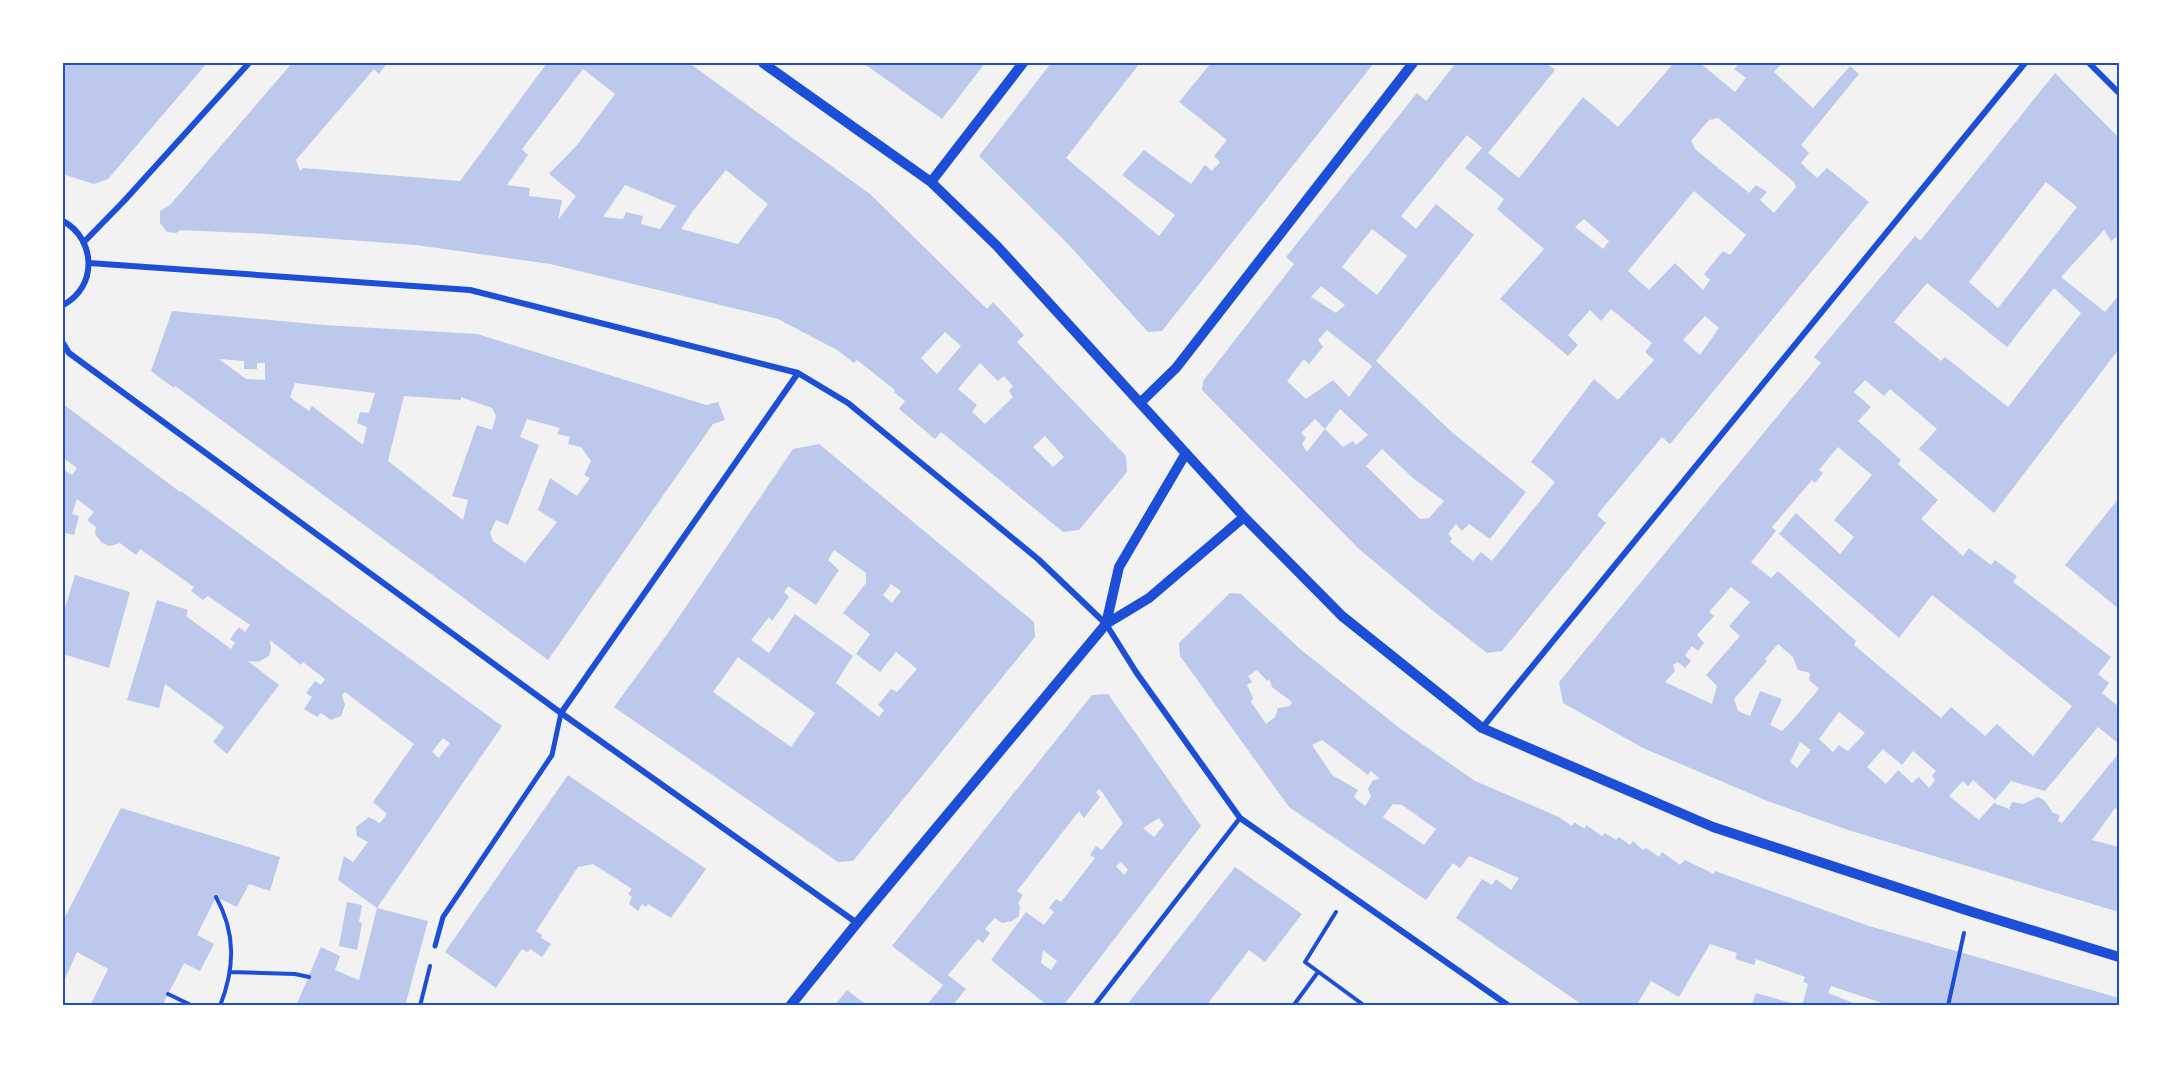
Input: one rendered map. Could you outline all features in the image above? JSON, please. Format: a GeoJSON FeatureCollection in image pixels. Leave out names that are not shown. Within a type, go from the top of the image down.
{"type":"FeatureCollection","features":[{"type":"Feature","properties":{"kind":"street"},"geometry":{"type":"LineString","coordinates":[[84,242],[249,63]]}},
{"type":"Feature","properties":{"kind":"street"},"geometry":{"type":"LineString","coordinates":[[763,63],[931,182],[998,246],[1244,517],[1342,616],[1482,728],[1713,827],[1969,911],[2119,957]]}},
{"type":"Feature","properties":{"kind":"street"},"geometry":{"type":"LineString","coordinates":[[931,182],[1023,63]]}},
{"type":"Feature","properties":{"kind":"street"},"geometry":{"type":"LineString","coordinates":[[1140,403],[1176,368],[1413,63]]}},
{"type":"Feature","properties":{"kind":"street"},"geometry":{"type":"LineString","coordinates":[[1482,728],[2025,63]]}},
{"type":"Feature","properties":{"kind":"street"},"geometry":{"type":"LineString","coordinates":[[2089,63],[2119,93]]}},
{"type":"Feature","properties":{"kind":"street"},"geometry":{"type":"LineString","coordinates":[[63,221],[77,231],[84,242],[89,263],[87,278],[80,291],[63,305]]}},
{"type":"Feature","properties":{"kind":"street"},"geometry":{"type":"LineString","coordinates":[[89,263],[470,290],[798,373],[848,403],[1038,559],[1106,624],[1136,672],[1240,818],[1509,1006]]}},
{"type":"Feature","properties":{"kind":"street"},"geometry":{"type":"LineString","coordinates":[[63,343],[69,353],[561,713],[857,923]]}},
{"type":"Feature","properties":{"kind":"street"},"geometry":{"type":"LineString","coordinates":[[435,946],[443,917],[552,755],[561,713],[798,373]]}},
{"type":"Feature","properties":{"kind":"street"},"geometry":{"type":"LineString","coordinates":[[1106,624],[1119,567],[1186,453]]}},
{"type":"Feature","properties":{"kind":"street"},"geometry":{"type":"LineString","coordinates":[[790,1006],[1106,624],[1149,598],[1244,517]]}},
{"type":"Feature","properties":{"kind":"lane"},"geometry":{"type":"LineString","coordinates":[[1094,1006],[1240,818]]}},
{"type":"Feature","properties":{"kind":"path"},"geometry":{"type":"LineString","coordinates":[[1347,893],[1305,962],[1365,1006]]}},
{"type":"Feature","properties":{"kind":"path"},"geometry":{"type":"LineString","coordinates":[[216,897],[227,916],[232,959],[220,1006]]}},
{"type":"Feature","properties":{"kind":"path"},"geometry":{"type":"LineString","coordinates":[[1948,1006],[1969,911]]}},
{"type":"Feature","properties":{"kind":"path"},"geometry":{"type":"LineString","coordinates":[[420,1006],[435,946]]}},
{"type":"Feature","properties":{"kind":"path"},"geometry":{"type":"LineString","coordinates":[[230,972],[295,974],[309,977]]}},
{"type":"Feature","properties":{"kind":"path"},"geometry":{"type":"LineString","coordinates":[[1293,1006],[1318,972]]}},
{"type":"Feature","properties":{"kind":"path"},"geometry":{"type":"LineString","coordinates":[[168,994],[193,1006]]}},
{"type":"Feature","properties":{"kind":"building"},"geometry":{"type":"Polygon","coordinates":[[[63,63],[207,63],[108,179],[94,184],[63,174],[63,63]]]}},
{"type":"Feature","properties":{"kind":"building"},"geometry":{"type":"Polygon","coordinates":[[[292,63],[387,63],[379,74],[374,69],[296,160],[300,171],[303,168],[460,181],[547,63],[689,63],[870,194],[987,309],[993,302],[1024,335],[1017,342],[1126,456],[1127,472],[1079,530],[1063,532],[941,432],[935,439],[899,409],[905,401],[894,392],[895,390],[857,360],[854,363],[837,350],[778,319],[550,264],[416,245],[267,234],[181,230],[176,233],[167,232],[160,223],[160,211],[170,205],[292,63]],[[583,69],[522,149],[528,155],[507,185],[530,188],[529,196],[562,200],[558,220],[576,196],[549,174],[577,145],[615,94],[583,69]],[[726,170],[681,229],[738,244],[768,204],[726,170]],[[625,185],[603,217],[623,219],[626,212],[643,216],[641,224],[660,229],[676,206],[625,185]],[[945,332],[921,358],[937,374],[961,346],[945,332]],[[980,363],[958,389],[977,405],[972,412],[985,424],[1013,397],[1009,391],[1013,386],[1004,376],[998,381],[980,363]],[[1045,436],[1033,447],[1053,467],[1064,457],[1045,436]]]}},
{"type":"Feature","properties":{"kind":"building"},"geometry":{"type":"Polygon","coordinates":[[[863,63],[985,63],[942,119],[863,63]]]}},
{"type":"Feature","properties":{"kind":"building"},"geometry":{"type":"Polygon","coordinates":[[[1051,63],[1140,63],[1066,158],[1159,236],[1175,215],[1122,175],[1144,150],[1191,184],[1205,165],[1212,171],[1220,162],[1214,156],[1227,140],[1179,102],[1211,63],[1374,63],[1162,331],[1148,332],[1068,244],[979,156],[1051,63]]]}},
{"type":"Feature","properties":{"kind":"building"},"geometry":{"type":"Polygon","coordinates":[[[1456,63],[1546,63],[1555,70],[1488,153],[1519,178],[1583,97],[1618,127],[1674,63],[1700,63],[1735,92],[1746,78],[1734,69],[1739,63],[1782,63],[1774,72],[1813,108],[1850,66],[1859,74],[1801,145],[1809,153],[1801,163],[1817,178],[1827,168],[1869,202],[1670,444],[1662,437],[1597,515],[1606,523],[1502,651],[1487,653],[1359,549],[1202,390],[1203,381],[1294,264],[1286,257],[1417,93],[1426,101],[1456,63]],[[1718,118],[1709,120],[1691,141],[1696,150],[1749,193],[1756,185],[1767,192],[1760,200],[1774,213],[1796,187],[1794,182],[1718,118]],[[1467,135],[1401,216],[1416,229],[1436,204],[1474,235],[1376,361],[1453,433],[1526,492],[1490,539],[1469,524],[1462,531],[1456,524],[1448,534],[1452,538],[1450,542],[1473,561],[1481,552],[1492,561],[1555,482],[1531,462],[1594,379],[1618,400],[1654,360],[1645,352],[1652,343],[1611,309],[1601,321],[1590,310],[1568,335],[1578,345],[1568,356],[1500,299],[1544,249],[1497,209],[1504,199],[1465,168],[1482,148],[1467,135]],[[1694,191],[1628,271],[1649,290],[1675,263],[1703,290],[1710,280],[1704,274],[1723,251],[1730,255],[1746,235],[1694,191]],[[1584,219],[1575,227],[1603,249],[1609,241],[1584,219]],[[1372,229],[1342,267],[1377,295],[1407,256],[1372,229]],[[1316,282],[1321,286],[1311,297],[1336,313],[1345,305],[1316,282]],[[1705,316],[1683,340],[1700,355],[1719,328],[1705,316]],[[1327,330],[1318,340],[1323,347],[1309,364],[1304,359],[1287,381],[1306,399],[1333,380],[1349,397],[1372,366],[1327,330]],[[1340,409],[1325,429],[1343,447],[1353,441],[1356,445],[1368,435],[1340,409]],[[1315,419],[1301,433],[1306,438],[1302,444],[1307,452],[1325,429],[1315,419]],[[1382,449],[1366,466],[1420,519],[1429,518],[1444,501],[1414,479],[1382,449]]]}},
{"type":"Feature","properties":{"kind":"building"},"geometry":{"type":"Polygon","coordinates":[[[2055,73],[2119,138],[2119,235],[2111,241],[2104,230],[2061,277],[2105,312],[2119,295],[2119,349],[1994,513],[1919,449],[1937,429],[1890,389],[1884,396],[1865,380],[1854,392],[1871,407],[1858,421],[1901,460],[1898,464],[1938,500],[1921,519],[1963,556],[1969,548],[1991,565],[1995,560],[2017,576],[2013,582],[2111,657],[2098,674],[2109,683],[2102,693],[2119,707],[2119,744],[2098,727],[2045,791],[2011,781],[1995,800],[1973,780],[1968,786],[1963,781],[1949,796],[1979,820],[1994,803],[2009,809],[2012,802],[2023,804],[2038,797],[2044,800],[2053,813],[2060,815],[2058,821],[2062,823],[2119,753],[2119,811],[2115,808],[2092,840],[2119,847],[2119,912],[1848,830],[1770,802],[1643,748],[1563,703],[1559,682],[1821,363],[1814,357],[1915,236],[1920,241],[2055,73]],[[2046,182],[1969,282],[1998,308],[2077,207],[2046,182]],[[1927,283],[1894,322],[1941,361],[1945,357],[2008,407],[2081,313],[2054,288],[2007,347],[1927,283]],[[1838,447],[1819,470],[1823,473],[1815,483],[1812,480],[1772,527],[1776,531],[1751,562],[1771,578],[1778,571],[1856,641],[1854,645],[1941,718],[1951,707],[1985,736],[1997,724],[2033,756],[2072,706],[1932,595],[1899,638],[1779,534],[1796,513],[1840,554],[1854,537],[1834,520],[1872,475],[1838,447]],[[1731,587],[1709,612],[1714,616],[1697,635],[1704,643],[1698,651],[1692,646],[1685,655],[1691,661],[1685,668],[1678,662],[1673,665],[1675,671],[1665,682],[1712,704],[1717,686],[1706,675],[1740,636],[1729,626],[1750,602],[1731,587]],[[1778,644],[1765,659],[1767,661],[1734,699],[1738,711],[1750,716],[1760,691],[1782,699],[1770,725],[1782,731],[1819,689],[1809,680],[1810,673],[1798,670],[1793,657],[1778,644]],[[1839,712],[1819,739],[1833,752],[1839,745],[1848,751],[1865,733],[1839,712]],[[1800,742],[1790,762],[1797,768],[1811,750],[1800,742]],[[1883,749],[1867,767],[1886,784],[1898,770],[1912,783],[1919,777],[1929,788],[1935,780],[1932,776],[1936,771],[1913,751],[1902,765],[1883,749]]]}},
{"type":"Feature","properties":{"kind":"building"},"geometry":{"type":"Polygon","coordinates":[[[172,311],[324,325],[477,334],[706,405],[718,402],[725,420],[713,424],[548,660],[175,386],[174,388],[151,371],[172,311]],[[219,359],[246,379],[265,380],[265,363],[257,363],[257,369],[244,369],[244,361],[219,359]],[[295,383],[290,397],[309,411],[312,406],[363,445],[367,427],[357,423],[360,412],[369,413],[375,393],[295,383]],[[404,396],[388,461],[463,520],[468,500],[452,496],[477,425],[492,430],[496,416],[492,408],[461,397],[461,400],[404,396]],[[527,419],[520,437],[539,445],[508,525],[496,520],[490,533],[493,541],[525,563],[557,522],[538,510],[550,478],[577,496],[590,478],[584,475],[591,461],[581,447],[568,444],[570,437],[557,434],[560,428],[527,419]]]}},
{"type":"Feature","properties":{"kind":"building"},"geometry":{"type":"Polygon","coordinates":[[[63,404],[502,726],[377,908],[338,880],[344,856],[353,862],[368,842],[357,836],[356,827],[369,817],[380,823],[387,814],[373,802],[414,744],[345,692],[342,695],[345,705],[341,716],[331,720],[321,713],[317,717],[304,709],[312,697],[306,693],[315,681],[321,685],[325,679],[303,662],[301,665],[270,640],[269,656],[258,662],[248,661],[279,685],[227,754],[213,742],[224,727],[165,684],[159,708],[127,700],[157,600],[188,610],[186,616],[231,649],[235,643],[230,639],[239,627],[245,632],[250,625],[208,596],[203,600],[191,591],[194,587],[140,549],[136,555],[120,543],[110,546],[102,543],[95,534],[96,527],[87,520],[94,512],[77,499],[72,514],[79,516],[74,535],[65,533],[63,540],[63,469],[72,475],[77,468],[63,458],[63,404]],[[443,738],[432,752],[439,758],[450,743],[443,738]]]}},
{"type":"Feature","properties":{"kind":"building"},"geometry":{"type":"Polygon","coordinates":[[[819,444],[1034,622],[1035,637],[853,861],[838,862],[614,707],[668,633],[793,449],[819,444]],[[834,550],[828,560],[839,570],[816,605],[788,586],[784,592],[789,597],[772,621],[769,617],[751,640],[769,653],[795,614],[853,656],[836,683],[879,717],[884,710],[878,705],[891,689],[897,692],[917,669],[896,652],[880,672],[856,654],[870,634],[843,613],[866,583],[866,573],[834,550]],[[891,584],[883,595],[892,603],[901,591],[891,584]],[[738,657],[713,692],[791,747],[815,713],[738,657]]]}},
{"type":"Feature","properties":{"kind":"building"},"geometry":{"type":"Polygon","coordinates":[[[2119,498],[2119,609],[2065,565],[2119,498]]]}},
{"type":"Feature","properties":{"kind":"building"},"geometry":{"type":"Polygon","coordinates":[[[75,575],[130,592],[109,668],[63,654],[63,615],[75,575]]]}},
{"type":"Feature","properties":{"kind":"building"},"geometry":{"type":"Polygon","coordinates":[[[1230,593],[1241,594],[1300,649],[1402,730],[1475,781],[1559,817],[1572,826],[1574,822],[1585,829],[1586,825],[1602,836],[1605,833],[1616,840],[1619,837],[1630,845],[1633,841],[1643,850],[1646,848],[1659,857],[1662,852],[1680,865],[1685,860],[1714,874],[1715,871],[1869,926],[2119,998],[2119,1006],[1891,1006],[1831,986],[1828,993],[1861,1006],[1802,1006],[1808,984],[1803,982],[1805,977],[1756,959],[1754,965],[1735,959],[1737,953],[1710,944],[1679,997],[1651,981],[1636,1006],[1584,1006],[1456,918],[1482,879],[1492,885],[1496,879],[1511,890],[1519,878],[1469,856],[1460,868],[1453,863],[1426,900],[1289,807],[1180,656],[1179,643],[1230,593]],[[1257,670],[1248,676],[1252,682],[1247,685],[1253,698],[1251,702],[1266,724],[1275,717],[1278,708],[1290,706],[1292,702],[1272,687],[1269,679],[1267,681],[1257,670]],[[1322,740],[1312,745],[1332,775],[1358,790],[1354,797],[1365,806],[1371,797],[1368,789],[1373,780],[1380,779],[1371,771],[1368,775],[1322,740]],[[1393,804],[1383,817],[1424,845],[1436,829],[1402,805],[1393,804]]]}},
{"type":"Feature","properties":{"kind":"building"},"geometry":{"type":"Polygon","coordinates":[[[1108,694],[1201,826],[1063,1006],[1048,1006],[991,960],[1026,912],[1044,925],[1054,912],[1049,908],[1056,899],[1061,902],[1095,858],[1090,855],[1096,846],[1102,850],[1123,823],[1100,789],[1096,792],[1100,797],[1084,818],[1079,811],[1017,891],[1023,895],[1018,903],[1019,916],[1012,921],[1002,923],[995,918],[985,929],[990,933],[983,943],[978,939],[948,975],[966,989],[952,1006],[926,1006],[943,985],[892,946],[1092,695],[1108,694]],[[1159,818],[1143,828],[1154,837],[1164,825],[1159,818]],[[1121,862],[1116,866],[1124,875],[1128,870],[1121,862]],[[1043,950],[1041,963],[1051,970],[1057,961],[1043,950]]]}},
{"type":"Feature","properties":{"kind":"building"},"geometry":{"type":"Polygon","coordinates":[[[568,775],[706,869],[671,918],[648,904],[646,907],[642,904],[638,911],[629,904],[632,897],[628,894],[632,889],[593,864],[578,867],[536,931],[542,935],[541,938],[551,944],[542,957],[530,949],[528,952],[522,949],[496,988],[445,952],[568,775]]]}},
{"type":"Feature","properties":{"kind":"building"},"geometry":{"type":"Polygon","coordinates":[[[121,808],[280,857],[270,891],[249,884],[237,907],[216,897],[197,935],[214,944],[200,971],[184,963],[162,1006],[90,1006],[108,969],[77,952],[63,983],[63,921],[121,808]]]}},
{"type":"Feature","properties":{"kind":"building"},"geometry":{"type":"Polygon","coordinates":[[[1235,867],[1302,914],[1265,962],[1249,950],[1206,1006],[1126,1006],[1235,867]]]}},
{"type":"Feature","properties":{"kind":"building"},"geometry":{"type":"Polygon","coordinates":[[[347,902],[362,905],[359,922],[362,923],[357,950],[339,946],[347,902]]]}},
{"type":"Feature","properties":{"kind":"building"},"geometry":{"type":"Polygon","coordinates":[[[377,908],[428,921],[405,1006],[296,1006],[321,947],[340,956],[335,970],[359,980],[377,908]]]}},
{"type":"Feature","properties":{"kind":"building"},"geometry":{"type":"Polygon","coordinates":[[[847,990],[868,1006],[834,1006],[847,990]]]}},
{"type":"Feature","properties":{"kind":"building"},"geometry":{"type":"Polygon","coordinates":[[[1756,993],[1799,1005],[1799,1006],[1751,1006],[1756,993]]]}}]}
